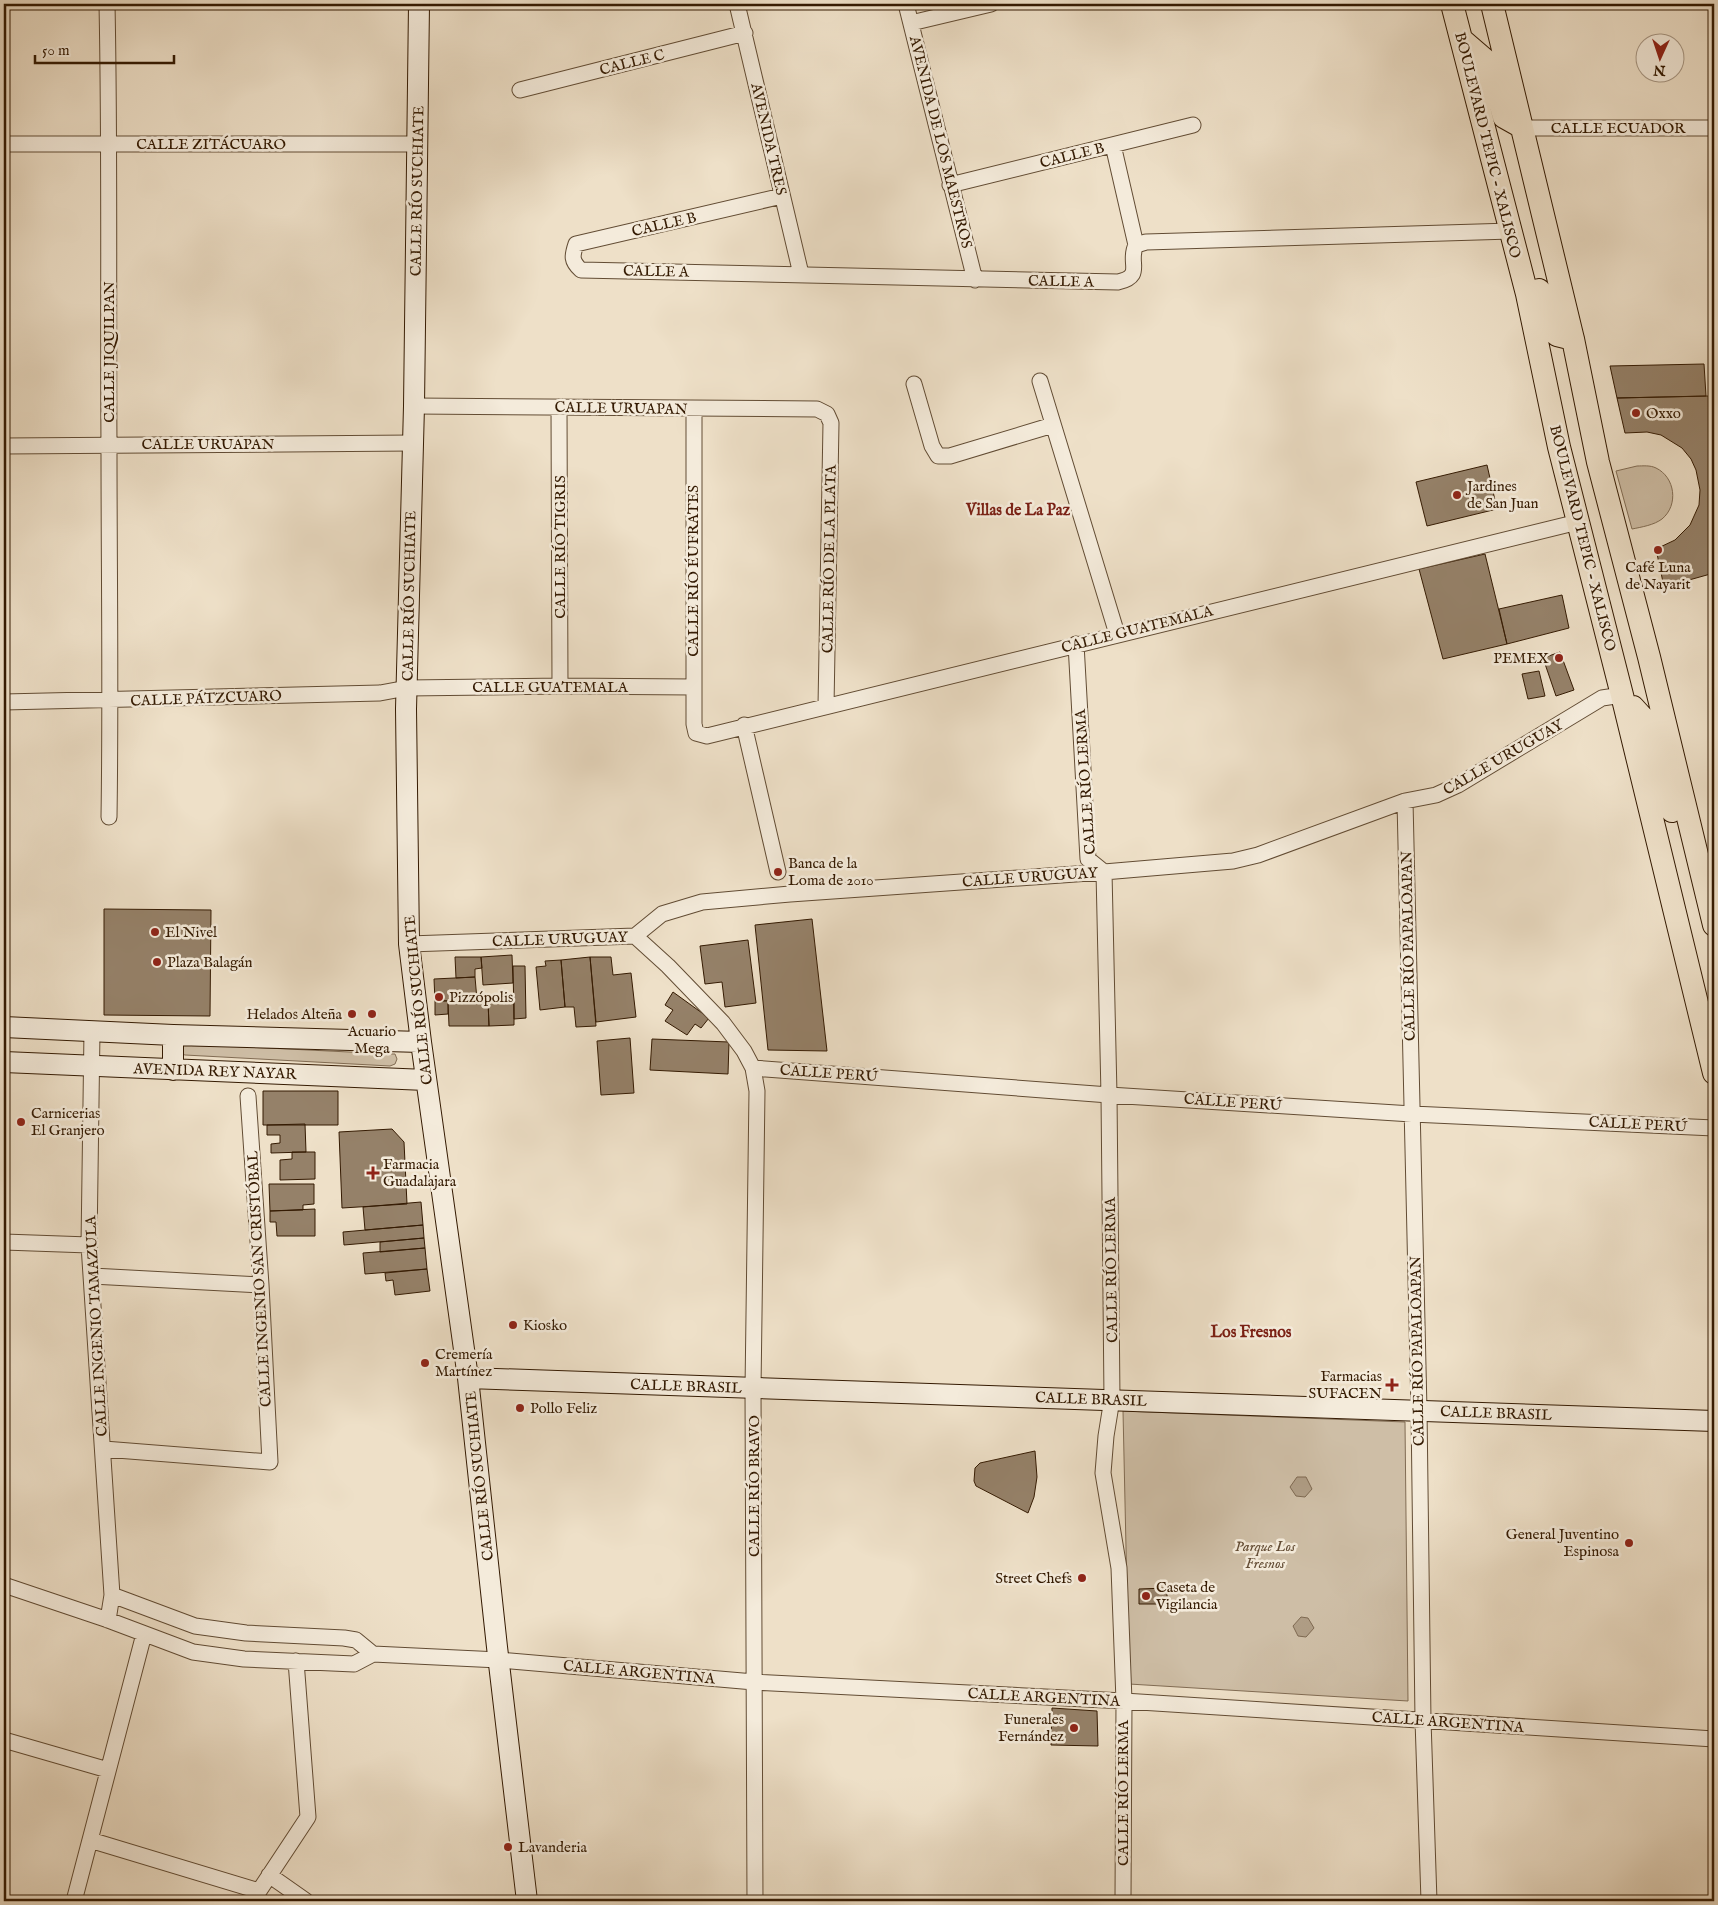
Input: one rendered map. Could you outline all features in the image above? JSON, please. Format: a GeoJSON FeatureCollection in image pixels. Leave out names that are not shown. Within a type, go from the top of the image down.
{"type":"FeatureCollection","features":[{"type":"Feature","properties":{"kind":"main road","name":"CALLE RÍO SUCHIATE"},"geometry":{"type":"LineString","coordinates":[[419,4],[414,406],[407,688],[406,794],[409,944],[468,1378],[527,1901]]}},
{"type":"Feature","properties":{"kind":"main road","name":"BOULEVARD TEPIC - XALISCO"},"geometry":{"type":"LineString","coordinates":[[1452,4],[1527,294],[1559,447],[1622,695],[1714,1073]]}},
{"type":"Feature","properties":{"kind":"main road"},"geometry":{"type":"LineString","coordinates":[[1492,4],[1573,339],[1598,462],[1649,657],[1714,925]]}},
{"type":"Feature","properties":{"kind":"main road"},"geometry":{"type":"LineString","coordinates":[[1461,39],[1490,64],[1504,117],[1522,128]]}},
{"type":"Feature","properties":{"kind":"main road"},"geometry":{"type":"LineString","coordinates":[[1511,231],[1518,236],[1526,247],[1553,331],[1557,335],[1573,339]]}},
{"type":"Feature","properties":{"kind":"main road"},"geometry":{"type":"LineString","coordinates":[[1559,447],[1569,453],[1575,462],[1588,529],[1593,536],[1602,541],[1620,545]]}},
{"type":"Feature","properties":{"kind":"main road"},"geometry":{"type":"LineString","coordinates":[[1622,695],[1643,718],[1678,830],[1698,860]]}},
{"type":"Feature","properties":{"kind":"main road"},"geometry":{"type":"LineString","coordinates":[[1695,993],[1710,1004],[1714,1017]]}},
{"type":"Feature","properties":{"kind":"main road"},"geometry":{"type":"LineString","coordinates":[[4,1027],[173,1035],[421,1042]]}},
{"type":"Feature","properties":{"kind":"main road"},"geometry":{"type":"LineString","coordinates":[[173,1035],[173,1070]]}},
{"type":"Feature","properties":{"kind":"main road","name":"AVENIDA REY NAYAR"},"geometry":{"type":"LineString","coordinates":[[4,1062],[426,1080]]}},
{"type":"Feature","properties":{"kind":"main road","name":"CALLE BRASIL"},"geometry":{"type":"LineString","coordinates":[[468,1378],[1714,1421]]}},
{"type":"Feature","properties":{"kind":"street","name":"CALLE JIQUILPAN"},"geometry":{"type":"LineString","coordinates":[[107,4],[110,144],[109,445],[111,700],[109,817]]}},
{"type":"Feature","properties":{"kind":"street","name":"AVENIDA TRES"},"geometry":{"type":"LineString","coordinates":[[737,4],[801,274]]}},
{"type":"Feature","properties":{"kind":"street","name":"AVENIDA DE LOS MAESTROS"},"geometry":{"type":"LineString","coordinates":[[906,4],[975,280]]}},
{"type":"Feature","properties":{"kind":"street"},"geometry":{"type":"LineString","coordinates":[[911,23],[991,4]]}},
{"type":"Feature","properties":{"kind":"street","name":"CALLE C"},"geometry":{"type":"LineString","coordinates":[[520,90],[745,33]]}},
{"type":"Feature","properties":{"kind":"street","name":"CALLE B"},"geometry":{"type":"LineString","coordinates":[[950,185],[1193,125]]}},
{"type":"Feature","properties":{"kind":"street","name":"CALLE ECUADOR"},"geometry":{"type":"LineString","coordinates":[[1522,128],[1714,128]]}},
{"type":"Feature","properties":{"kind":"street","name":"CALLE ZITÁCUARO"},"geometry":{"type":"LineString","coordinates":[[4,144],[418,144]]}},
{"type":"Feature","properties":{"kind":"street"},"geometry":{"type":"LineString","coordinates":[[1113,144],[1136,245],[1146,242],[1511,231]]}},
{"type":"Feature","properties":{"kind":"street","name":"CALLE B"},"geometry":{"type":"LineString","coordinates":[[581,270],[574,264],[572,257],[576,244],[782,196]]}},
{"type":"Feature","properties":{"kind":"street","name":"CALLE A"},"geometry":{"type":"LineString","coordinates":[[581,270],[1118,282],[1127,280],[1134,271],[1133,252],[1136,245]]}},
{"type":"Feature","properties":{"kind":"street"},"geometry":{"type":"LineString","coordinates":[[1040,381],[1117,634]]}},
{"type":"Feature","properties":{"kind":"street"},"geometry":{"type":"LineString","coordinates":[[914,384],[932,446],[938,456],[950,456],[1053,425]]}},
{"type":"Feature","properties":{"kind":"street","name":"CALLE URUAPAN"},"geometry":{"type":"LineString","coordinates":[[414,406],[817,409],[827,414]]}},
{"type":"Feature","properties":{"kind":"street","name":"CALLE RÍO TIGRIS"},"geometry":{"type":"LineString","coordinates":[[559,407],[560,686]]}},
{"type":"Feature","properties":{"kind":"street","name":"CALLE RÍO ÉUFRATES"},"geometry":{"type":"LineString","coordinates":[[694,408],[693,687],[696,732]]}},
{"type":"Feature","properties":{"kind":"street","name":"CALLE RÍO DE LA PLATA"},"geometry":{"type":"LineString","coordinates":[[826,706],[831,423],[827,414]]}},
{"type":"Feature","properties":{"kind":"street","name":"CALLE URUAPAN"},"geometry":{"type":"LineString","coordinates":[[4,446],[413,443]]}},
{"type":"Feature","properties":{"kind":"street","name":"CALLE GUATEMALA"},"geometry":{"type":"LineString","coordinates":[[696,732],[707,736],[744,725],[1578,522]]}},
{"type":"Feature","properties":{"kind":"street","name":"CALLE RÍO LERMA"},"geometry":{"type":"LineString","coordinates":[[1076,644],[1088,859],[1104,872],[1109,1095],[1112,1400],[1106,1436],[1103,1473],[1119,1568],[1124,1701],[1123,1901]]}},
{"type":"Feature","properties":{"kind":"street","name":"CALLE GUATEMALA"},"geometry":{"type":"LineString","coordinates":[[407,688],[693,687]]}},
{"type":"Feature","properties":{"kind":"street","name":"CALLE PÁTZCUARO"},"geometry":{"type":"LineString","coordinates":[[4,702],[380,693],[407,688]]}},
{"type":"Feature","properties":{"kind":"street","name":"CALLE URUGUAY"},"geometry":{"type":"LineString","coordinates":[[409,944],[635,936],[662,914],[702,902],[1232,861],[1258,855],[1405,801],[1436,795],[1458,785],[1602,698],[1622,695]]}},
{"type":"Feature","properties":{"kind":"street"},"geometry":{"type":"LineString","coordinates":[[744,725],[778,872]]}},
{"type":"Feature","properties":{"kind":"street","name":"CALLE RÍO PAPALOAPAN"},"geometry":{"type":"LineString","coordinates":[[1405,801],[1419,1410],[1423,1720],[1429,1901]]}},
{"type":"Feature","properties":{"kind":"street","name":"CALLE RÍO BRAVO"},"geometry":{"type":"LineString","coordinates":[[635,936],[668,966],[723,1023],[744,1051],[753,1068],[756,1091],[753,1389],[755,1901]]}},
{"type":"Feature","properties":{"kind":"street","name":"CALLE INGENIO TAMAZULA"},"geometry":{"type":"LineString","coordinates":[[92,1032],[89,1245],[104,1449],[112,1595],[108,1620]]}},
{"type":"Feature","properties":{"kind":"street","name":"CALLE PERÚ"},"geometry":{"type":"LineString","coordinates":[[753,1068],[1109,1095],[1412,1114],[1714,1128]]}},
{"type":"Feature","properties":{"kind":"street","name":"CALLE INGENIO SAN CRISTÓBAL"},"geometry":{"type":"LineString","coordinates":[[104,1449],[270,1462],[261,1285],[248,1096]]}},
{"type":"Feature","properties":{"kind":"street"},"geometry":{"type":"LineString","coordinates":[[4,1242],[89,1245]]}},
{"type":"Feature","properties":{"kind":"street"},"geometry":{"type":"LineString","coordinates":[[92,1276],[261,1285]]}},
{"type":"Feature","properties":{"kind":"street"},"geometry":{"type":"LineString","coordinates":[[4,1586],[108,1620],[193,1652],[244,1659],[354,1664],[373,1654],[356,1640],[344,1638],[246,1633],[195,1626],[112,1595]]}},
{"type":"Feature","properties":{"kind":"street"},"geometry":{"type":"LineString","coordinates":[[74,1901],[144,1634]]}},
{"type":"Feature","properties":{"kind":"street","name":"CALLE ARGENTINA"},"geometry":{"type":"LineString","coordinates":[[373,1654],[499,1660],[754,1682],[1124,1701],[1714,1740]]}},
{"type":"Feature","properties":{"kind":"street"},"geometry":{"type":"LineString","coordinates":[[90,1840],[259,1891],[308,1817],[296,1661]]}},
{"type":"Feature","properties":{"kind":"street"},"geometry":{"type":"LineString","coordinates":[[4,1740],[108,1770]]}},
{"type":"Feature","properties":{"kind":"street"},"geometry":{"type":"LineString","coordinates":[[269,1875],[306,1901]]}},
{"type":"Feature","properties":{"kind":"green space"},"geometry":{"type":"Polygon","coordinates":[[[1637,466],[1651,466],[1662,472],[1671,484],[1673,499],[1671,506],[1662,519],[1652,524],[1632,529],[1616,471],[1637,466]]]}},
{"type":"Feature","properties":{"kind":"green space"},"geometry":{"type":"Polygon","coordinates":[[[181,1045],[395,1054],[397,1059],[395,1064],[390,1066],[185,1055],[182,1054],[181,1045]]]}},
{"type":"Feature","properties":{"kind":"green space","name":"Parque Los Fresnos"},"geometry":{"type":"Polygon","coordinates":[[[1123,1411],[1405,1422],[1408,1701],[1129,1684],[1123,1411]]]}},
{"type":"Feature","properties":{"kind":"shaded area"},"geometry":{"type":"Polygon","coordinates":[[[1297,1477],[1306,1477],[1312,1489],[1305,1497],[1296,1496],[1290,1487],[1297,1477]]]}},
{"type":"Feature","properties":{"kind":"shaded area"},"geometry":{"type":"Polygon","coordinates":[[[1301,1617],[1308,1618],[1314,1628],[1306,1637],[1298,1636],[1293,1626],[1301,1617]]]}},
{"type":"Feature","properties":{"kind":"building"},"geometry":{"type":"Polygon","coordinates":[[[1704,364],[1706,396],[1617,398],[1610,366],[1704,364]]]}},
{"type":"Feature","properties":{"kind":"building"},"geometry":{"type":"Polygon","coordinates":[[[1710,396],[1714,410],[1714,573],[1664,587],[1656,549],[1675,540],[1690,525],[1699,505],[1700,490],[1696,470],[1691,459],[1682,448],[1661,435],[1647,432],[1625,433],[1617,398],[1710,396]]]}},
{"type":"Feature","properties":{"kind":"building","name":"Jardines de San Juan"},"geometry":{"type":"Polygon","coordinates":[[[1487,465],[1497,509],[1427,526],[1416,482],[1487,465]]]}},
{"type":"Feature","properties":{"kind":"building"},"geometry":{"type":"Polygon","coordinates":[[[1485,554],[1507,644],[1443,659],[1419,569],[1485,554]]]}},
{"type":"Feature","properties":{"kind":"building"},"geometry":{"type":"Polygon","coordinates":[[[1562,595],[1569,628],[1507,644],[1499,609],[1562,595]]]}},
{"type":"Feature","properties":{"kind":"building"},"geometry":{"type":"Polygon","coordinates":[[[1560,652],[1574,690],[1556,696],[1543,658],[1560,652]]]}},
{"type":"Feature","properties":{"kind":"building"},"geometry":{"type":"Polygon","coordinates":[[[1539,671],[1545,696],[1528,699],[1522,674],[1539,671]]]}},
{"type":"Feature","properties":{"kind":"building","name":"Plaza Balagán"},"geometry":{"type":"Polygon","coordinates":[[[104,909],[211,910],[210,1016],[104,1015],[104,909]]]}},
{"type":"Feature","properties":{"kind":"building"},"geometry":{"type":"Polygon","coordinates":[[[812,919],[827,1051],[768,1050],[755,925],[812,919]]]}},
{"type":"Feature","properties":{"kind":"building"},"geometry":{"type":"Polygon","coordinates":[[[748,940],[756,1003],[725,1007],[722,982],[705,984],[700,946],[748,940]]]}},
{"type":"Feature","properties":{"kind":"building"},"geometry":{"type":"Polygon","coordinates":[[[512,955],[513,983],[483,985],[481,957],[512,955]]]}},
{"type":"Feature","properties":{"kind":"building"},"geometry":{"type":"Polygon","coordinates":[[[455,957],[481,957],[482,968],[475,969],[475,977],[456,978],[455,957]]]}},
{"type":"Feature","properties":{"kind":"building"},"geometry":{"type":"Polygon","coordinates":[[[590,957],[596,1026],[576,1027],[574,1007],[565,1007],[561,960],[590,957]]]}},
{"type":"Feature","properties":{"kind":"building"},"geometry":{"type":"Polygon","coordinates":[[[590,957],[611,957],[613,975],[631,973],[636,1017],[596,1022],[590,957]]]}},
{"type":"Feature","properties":{"kind":"building"},"geometry":{"type":"Polygon","coordinates":[[[561,960],[565,1007],[540,1010],[536,967],[546,966],[545,961],[561,960]]]}},
{"type":"Feature","properties":{"kind":"building"},"geometry":{"type":"Polygon","coordinates":[[[513,966],[525,966],[526,1018],[514,1019],[513,966]]]}},
{"type":"Feature","properties":{"kind":"building"},"geometry":{"type":"Polygon","coordinates":[[[475,977],[477,1000],[435,1001],[434,979],[475,977]]]}},
{"type":"Feature","properties":{"kind":"building"},"geometry":{"type":"Polygon","coordinates":[[[673,992],[709,1018],[701,1028],[695,1024],[687,1035],[665,1021],[673,1010],[665,1005],[673,992]]]}},
{"type":"Feature","properties":{"kind":"building"},"geometry":{"type":"Polygon","coordinates":[[[514,999],[514,1025],[489,1026],[488,1000],[514,999]]]}},
{"type":"Feature","properties":{"kind":"building"},"geometry":{"type":"Polygon","coordinates":[[[488,1000],[489,1026],[449,1026],[448,1001],[488,1000]]]}},
{"type":"Feature","properties":{"kind":"building"},"geometry":{"type":"Polygon","coordinates":[[[435,1001],[448,1001],[448,1014],[435,1015],[435,1001]]]}},
{"type":"Feature","properties":{"kind":"building"},"geometry":{"type":"Polygon","coordinates":[[[630,1038],[634,1093],[601,1095],[597,1041],[630,1038]]]}},
{"type":"Feature","properties":{"kind":"building"},"geometry":{"type":"Polygon","coordinates":[[[652,1039],[729,1042],[728,1074],[650,1070],[652,1039]]]}},
{"type":"Feature","properties":{"kind":"building"},"geometry":{"type":"Polygon","coordinates":[[[263,1091],[338,1091],[338,1125],[263,1125],[263,1091]]]}},
{"type":"Feature","properties":{"kind":"building"},"geometry":{"type":"Polygon","coordinates":[[[305,1124],[306,1152],[271,1153],[271,1144],[280,1143],[280,1135],[267,1135],[267,1125],[305,1124]]]}},
{"type":"Feature","properties":{"kind":"building","name":"Farmacia Guadalajara"},"geometry":{"type":"Polygon","coordinates":[[[392,1129],[404,1142],[407,1204],[342,1208],[339,1132],[392,1129]]]}},
{"type":"Feature","properties":{"kind":"building"},"geometry":{"type":"Polygon","coordinates":[[[292,1152],[315,1152],[315,1179],[280,1180],[280,1160],[292,1159],[292,1152]]]}},
{"type":"Feature","properties":{"kind":"building"},"geometry":{"type":"Polygon","coordinates":[[[269,1184],[314,1184],[314,1204],[303,1205],[303,1210],[270,1211],[269,1184]]]}},
{"type":"Feature","properties":{"kind":"building"},"geometry":{"type":"Polygon","coordinates":[[[421,1202],[423,1225],[365,1230],[363,1207],[421,1202]]]}},
{"type":"Feature","properties":{"kind":"building"},"geometry":{"type":"Polygon","coordinates":[[[315,1209],[315,1236],[277,1236],[276,1222],[270,1222],[270,1211],[315,1209]]]}},
{"type":"Feature","properties":{"kind":"building"},"geometry":{"type":"Polygon","coordinates":[[[423,1225],[424,1238],[344,1245],[343,1232],[423,1225]]]}},
{"type":"Feature","properties":{"kind":"building"},"geometry":{"type":"Polygon","coordinates":[[[424,1238],[425,1248],[380,1252],[380,1242],[424,1238]]]}},
{"type":"Feature","properties":{"kind":"building"},"geometry":{"type":"Polygon","coordinates":[[[425,1248],[427,1269],[365,1274],[363,1253],[425,1248]]]}},
{"type":"Feature","properties":{"kind":"building"},"geometry":{"type":"Polygon","coordinates":[[[427,1269],[430,1291],[395,1295],[393,1280],[386,1281],[385,1273],[427,1269]]]}},
{"type":"Feature","properties":{"kind":"building"},"geometry":{"type":"Polygon","coordinates":[[[1035,1451],[1037,1477],[1034,1497],[1028,1513],[976,1486],[974,1481],[975,1468],[980,1463],[1035,1451]]]}},
{"type":"Feature","properties":{"kind":"building"},"geometry":{"type":"Polygon","coordinates":[[[1167,1588],[1167,1604],[1139,1604],[1139,1589],[1167,1588]]]}},
{"type":"Feature","properties":{"kind":"building","name":"Funerales Fernández"},"geometry":{"type":"Polygon","coordinates":[[[1052,1708],[1097,1711],[1098,1746],[1051,1745],[1052,1708]]]}},
{"type":"Feature","properties":{"kind":"place","name":"Oxxo"},"geometry":{"type":"Point","coordinates":[1636,413]}},
{"type":"Feature","properties":{"kind":"place","name":"Jardines de San Juan"},"geometry":{"type":"Point","coordinates":[1457,495]}},
{"type":"Feature","properties":{"kind":"place","name":"Café Luna de Nayarit"},"geometry":{"type":"Point","coordinates":[1658,550]}},
{"type":"Feature","properties":{"kind":"place","name":"PEMEX"},"geometry":{"type":"Point","coordinates":[1559,658]}},
{"type":"Feature","properties":{"kind":"place","name":"Banca de la Loma de 2010"},"geometry":{"type":"Point","coordinates":[778,872]}},
{"type":"Feature","properties":{"kind":"place","name":"El Nivel"},"geometry":{"type":"Point","coordinates":[155,932]}},
{"type":"Feature","properties":{"kind":"place","name":"Plaza Balagán"},"geometry":{"type":"Point","coordinates":[157,962]}},
{"type":"Feature","properties":{"kind":"place","name":"Pizzópolis"},"geometry":{"type":"Point","coordinates":[439,997]}},
{"type":"Feature","properties":{"kind":"place","name":"Helados Alteña"},"geometry":{"type":"Point","coordinates":[352,1014]}},
{"type":"Feature","properties":{"kind":"place","name":"Acuario Mega"},"geometry":{"type":"Point","coordinates":[372,1014]}},
{"type":"Feature","properties":{"kind":"place","name":"Carnicerias El Granjero"},"geometry":{"type":"Point","coordinates":[21,1122]}},
{"type":"Feature","properties":{"kind":"place","name":"Farmacia Guadalajara"},"geometry":{"type":"Point","coordinates":[373,1173]}},
{"type":"Feature","properties":{"kind":"place","name":"Kiosko"},"geometry":{"type":"Point","coordinates":[513,1325]}},
{"type":"Feature","properties":{"kind":"place","name":"Cremería Martínez"},"geometry":{"type":"Point","coordinates":[425,1363]}},
{"type":"Feature","properties":{"kind":"place","name":"Farmacias SUFACEN"},"geometry":{"type":"Point","coordinates":[1392,1385]}},
{"type":"Feature","properties":{"kind":"place","name":"Pollo Feliz"},"geometry":{"type":"Point","coordinates":[520,1408]}},
{"type":"Feature","properties":{"kind":"place","name":"General Juventino Espinosa"},"geometry":{"type":"Point","coordinates":[1629,1543]}},
{"type":"Feature","properties":{"kind":"place","name":"Street Chefs"},"geometry":{"type":"Point","coordinates":[1082,1578]}},
{"type":"Feature","properties":{"kind":"place","name":"Caseta de Vigilancia"},"geometry":{"type":"Point","coordinates":[1146,1596]}},
{"type":"Feature","properties":{"kind":"place","name":"Funerales Fernández"},"geometry":{"type":"Point","coordinates":[1074,1728]}},
{"type":"Feature","properties":{"kind":"place","name":"Lavanderia"},"geometry":{"type":"Point","coordinates":[508,1847]}},
{"type":"Feature","properties":{"kind":"district","name":"Villas de La Paz"},"geometry":{"type":"Point","coordinates":[1018,509]}},
{"type":"Feature","properties":{"kind":"district","name":"Los Fresnos"},"geometry":{"type":"Point","coordinates":[1251,1331]}}]}
